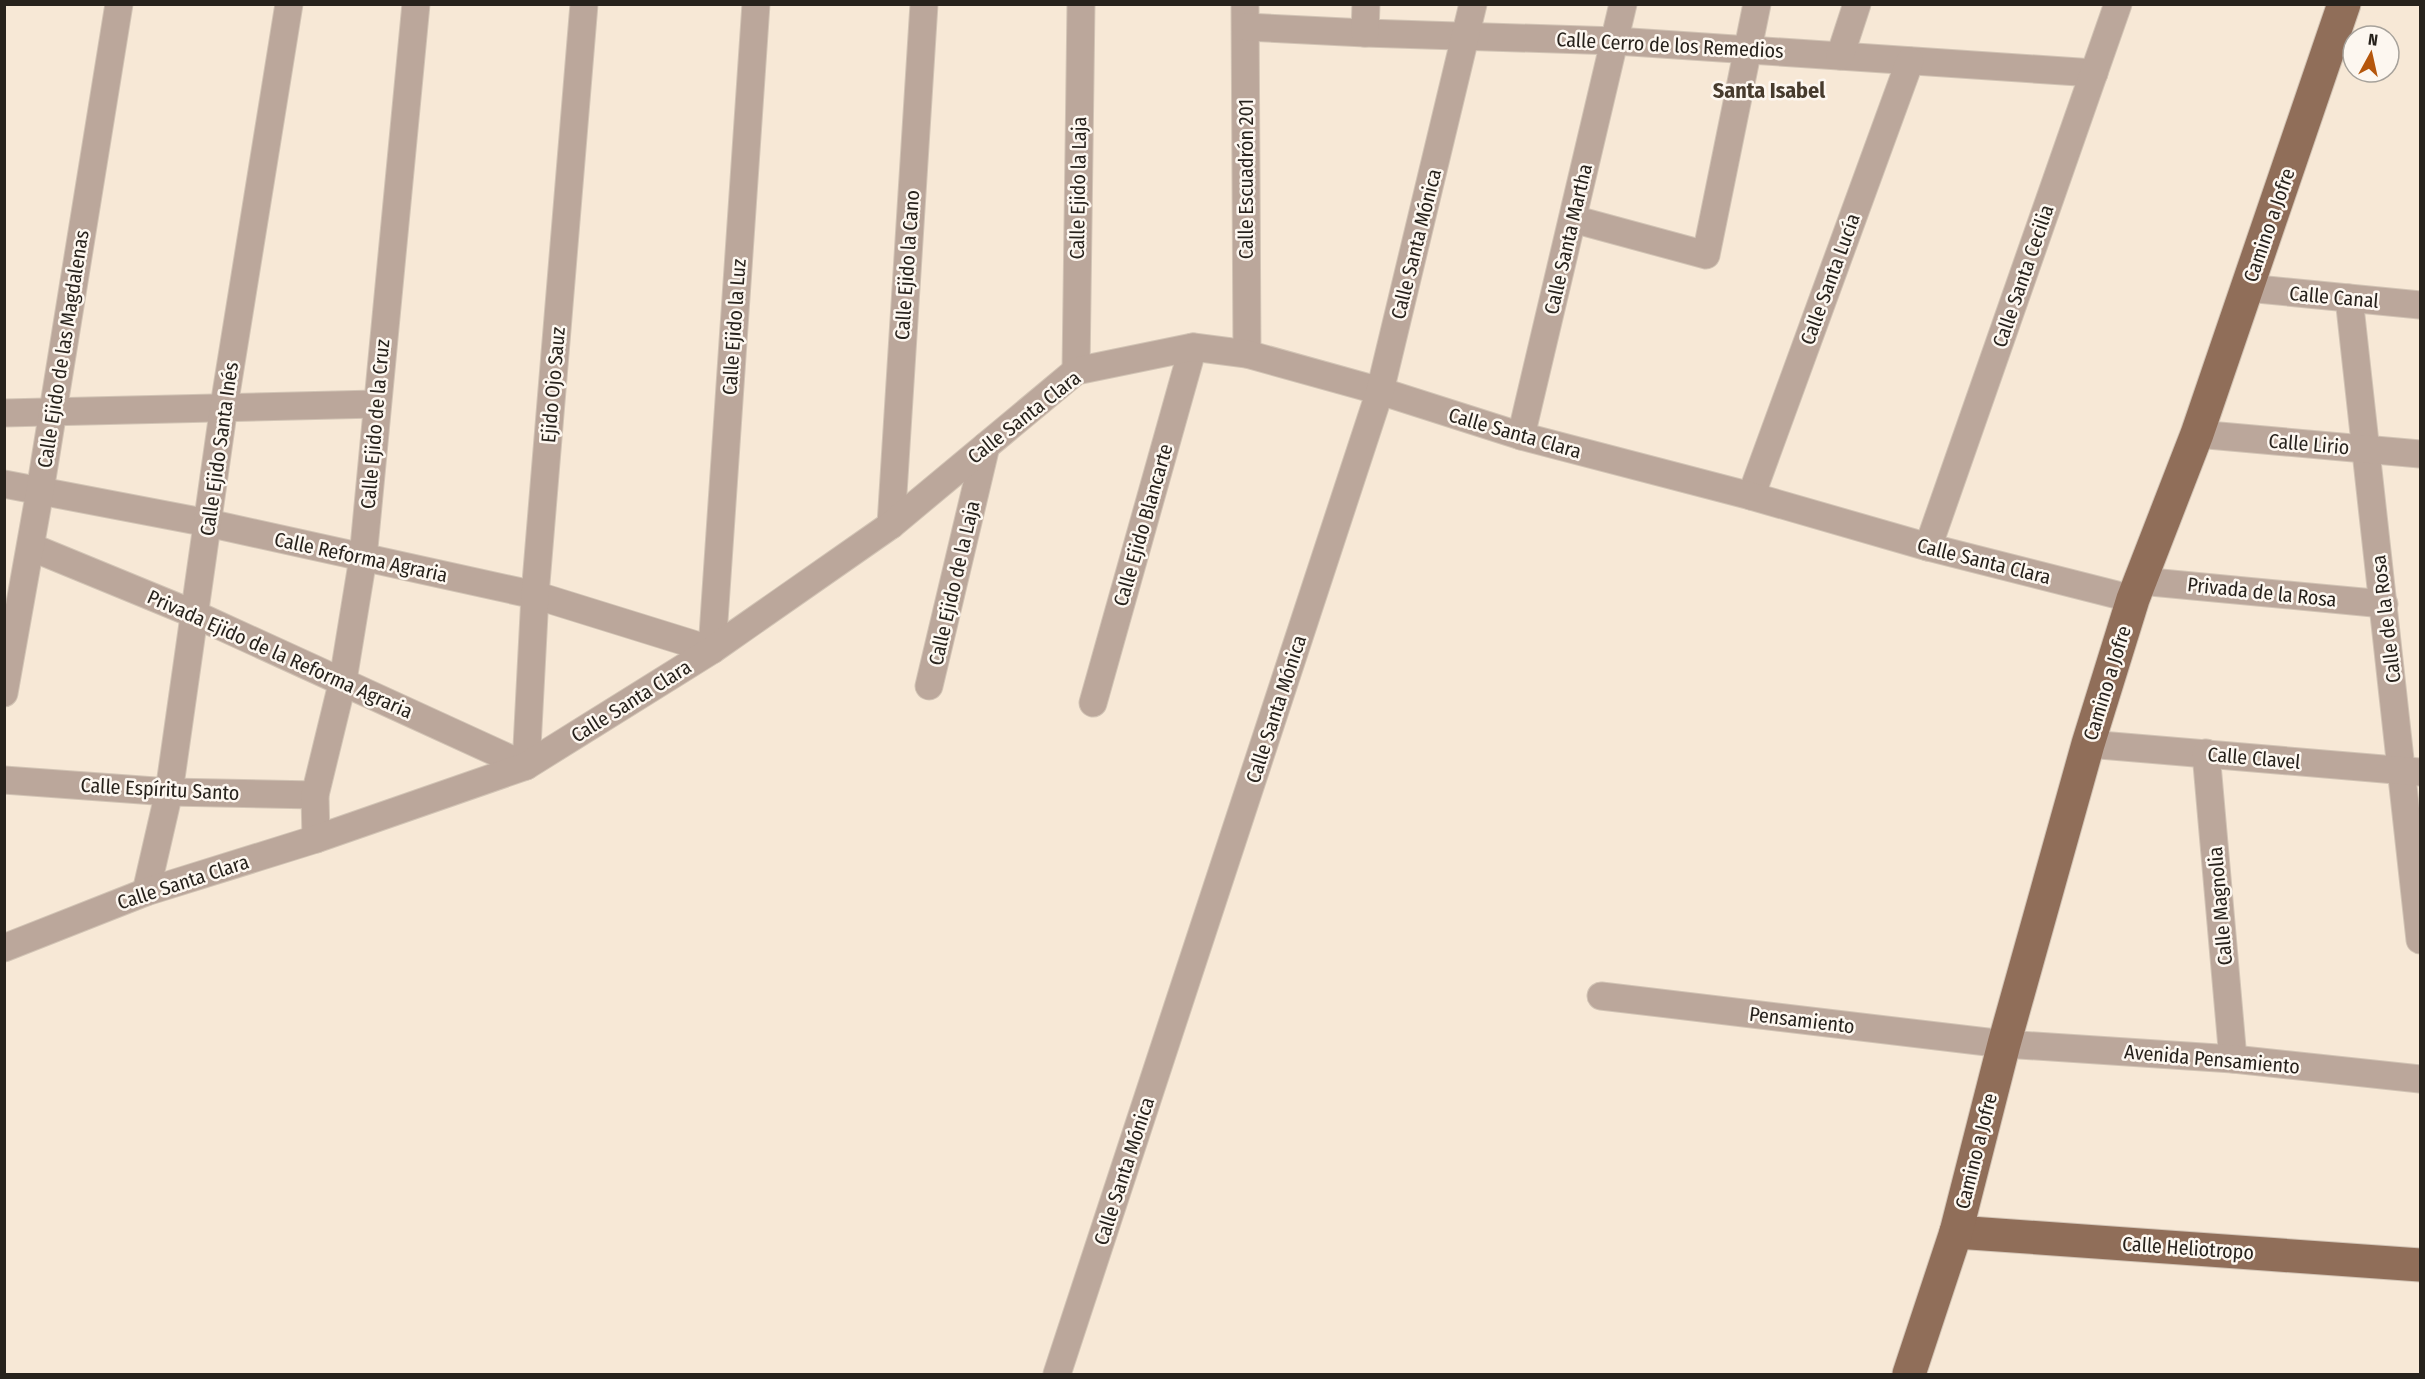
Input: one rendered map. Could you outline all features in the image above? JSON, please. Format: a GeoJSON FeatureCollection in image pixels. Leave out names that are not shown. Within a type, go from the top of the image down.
{"type":"FeatureCollection","features":[{"type":"Feature","properties":{"kind":"main road","name":"Camino a Jofre"},"geometry":{"type":"LineString","coordinates":[[1909,1374],[1956,1232],[2004,1044],[2088,744],[2137,590],[2197,434],[2344,4]]}},
{"type":"Feature","properties":{"kind":"main road","name":"Calle Heliotropo"},"geometry":{"type":"LineString","coordinates":[[1956,1232],[2421,1265]]}},
{"type":"Feature","properties":{"kind":"street","name":"Calle Ejido de las Magdalenas"},"geometry":{"type":"LineString","coordinates":[[4,693],[31,547],[119,4]]}},
{"type":"Feature","properties":{"kind":"street","name":"Calle Ejido Santa Inés"},"geometry":{"type":"LineString","coordinates":[[146,892],[169,792],[224,406],[289,4]]}},
{"type":"Feature","properties":{"kind":"street","name":"Calle Ejido de la Cruz"},"geometry":{"type":"LineString","coordinates":[[316,839],[315,795],[343,680],[363,558],[416,4]]}},
{"type":"Feature","properties":{"kind":"street","name":"Ejido Ojo Sauz"},"geometry":{"type":"LineString","coordinates":[[526,766],[535,595],[584,4]]}},
{"type":"Feature","properties":{"kind":"street","name":"Calle Ejido la Luz"},"geometry":{"type":"LineString","coordinates":[[712,650],[756,4]]}},
{"type":"Feature","properties":{"kind":"street","name":"Calle Ejido la Cano"},"geometry":{"type":"LineString","coordinates":[[891,525],[924,4]]}},
{"type":"Feature","properties":{"kind":"street","name":"Calle Ejido la Laja"},"geometry":{"type":"LineString","coordinates":[[1076,371],[1081,4]]}},
{"type":"Feature","properties":{"kind":"street"},"geometry":{"type":"LineString","coordinates":[[1365,4],[1365,33]]}},
{"type":"Feature","properties":{"kind":"street","name":"Calle Santa Mónica"},"geometry":{"type":"LineString","coordinates":[[1057,1374],[1380,391],[1473,4]]}},
{"type":"Feature","properties":{"kind":"street","name":"Calle Santa Martha"},"geometry":{"type":"LineString","coordinates":[[1521,436],[1623,4]]}},
{"type":"Feature","properties":{"kind":"street"},"geometry":{"type":"LineString","coordinates":[[1573,219],[1706,255],[1757,4]]}},
{"type":"Feature","properties":{"kind":"street"},"geometry":{"type":"LineString","coordinates":[[1840,56],[1857,4]]}},
{"type":"Feature","properties":{"kind":"street","name":"Calle Santa Cecilia"},"geometry":{"type":"LineString","coordinates":[[1928,547],[2118,4]]}},
{"type":"Feature","properties":{"kind":"street","name":"Calle Cerro de los Remedios"},"geometry":{"type":"LineString","coordinates":[[1245,16],[1365,33],[1616,41],[2094,73]]}},
{"type":"Feature","properties":{"kind":"street","name":"Calle Escuadrón 201"},"geometry":{"type":"LineString","coordinates":[[1245,16],[1247,354]]}},
{"type":"Feature","properties":{"kind":"street","name":"Calle Santa Lucía"},"geometry":{"type":"LineString","coordinates":[[1751,496],[1910,61]]}},
{"type":"Feature","properties":{"kind":"street","name":"Calle Canal"},"geometry":{"type":"LineString","coordinates":[[2247,288],[2421,305]]}},
{"type":"Feature","properties":{"kind":"street","name":"Calle de la Rosa"},"geometry":{"type":"LineString","coordinates":[[2349,298],[2384,604],[2412,772],[2421,940]]}},
{"type":"Feature","properties":{"kind":"street","name":"Calle Santa Clara"},"geometry":{"type":"LineString","coordinates":[[4,948],[146,892],[316,839],[526,766],[712,650],[891,525],[1076,371],[1193,347],[1247,354],[1380,391],[1521,436],[1751,496],[1928,547],[2137,590]]}},
{"type":"Feature","properties":{"kind":"street","name":"Calle Ejido Blancarte"},"geometry":{"type":"LineString","coordinates":[[1093,702],[1193,347]]}},
{"type":"Feature","properties":{"kind":"street"},"geometry":{"type":"LineString","coordinates":[[4,413],[376,404]]}},
{"type":"Feature","properties":{"kind":"street","name":"Calle Lirio"},"geometry":{"type":"LineString","coordinates":[[2197,434],[2421,454]]}},
{"type":"Feature","properties":{"kind":"street","name":"Calle Ejido de la Laja"},"geometry":{"type":"LineString","coordinates":[[929,686],[986,446]]}},
{"type":"Feature","properties":{"kind":"street","name":"Calle Reforma Agraria"},"geometry":{"type":"LineString","coordinates":[[4,484],[208,523],[535,595],[712,650]]}},
{"type":"Feature","properties":{"kind":"street","name":"Privada Ejido de la Reforma Agraria"},"geometry":{"type":"LineString","coordinates":[[31,547],[194,614],[343,680],[526,766]]}},
{"type":"Feature","properties":{"kind":"street","name":"Privada de la Rosa"},"geometry":{"type":"LineString","coordinates":[[2137,590],[2384,604]]}},
{"type":"Feature","properties":{"kind":"street","name":"Calle Clavel"},"geometry":{"type":"LineString","coordinates":[[2088,744],[2412,772]]}},
{"type":"Feature","properties":{"kind":"street","name":"Calle Magnolia"},"geometry":{"type":"LineString","coordinates":[[2206,753],[2233,1059]]}},
{"type":"Feature","properties":{"kind":"street","name":"Calle Espíritu Santo"},"geometry":{"type":"LineString","coordinates":[[4,780],[169,792],[315,795]]}},
{"type":"Feature","properties":{"kind":"street","name":"Pensamiento"},"geometry":{"type":"LineString","coordinates":[[1601,996],[2004,1044]]}},
{"type":"Feature","properties":{"kind":"street","name":"Avenida Pensamiento"},"geometry":{"type":"LineString","coordinates":[[2004,1044],[2233,1059],[2421,1079]]}},
{"type":"Feature","properties":{"kind":"street"},"geometry":{"type":"LineString","coordinates":[[1909,1374],[1914,1374]]}},
{"type":"Feature","properties":{"kind":"district","name":"Santa Isabel"},"geometry":{"type":"Point","coordinates":[1769,90]}}]}
